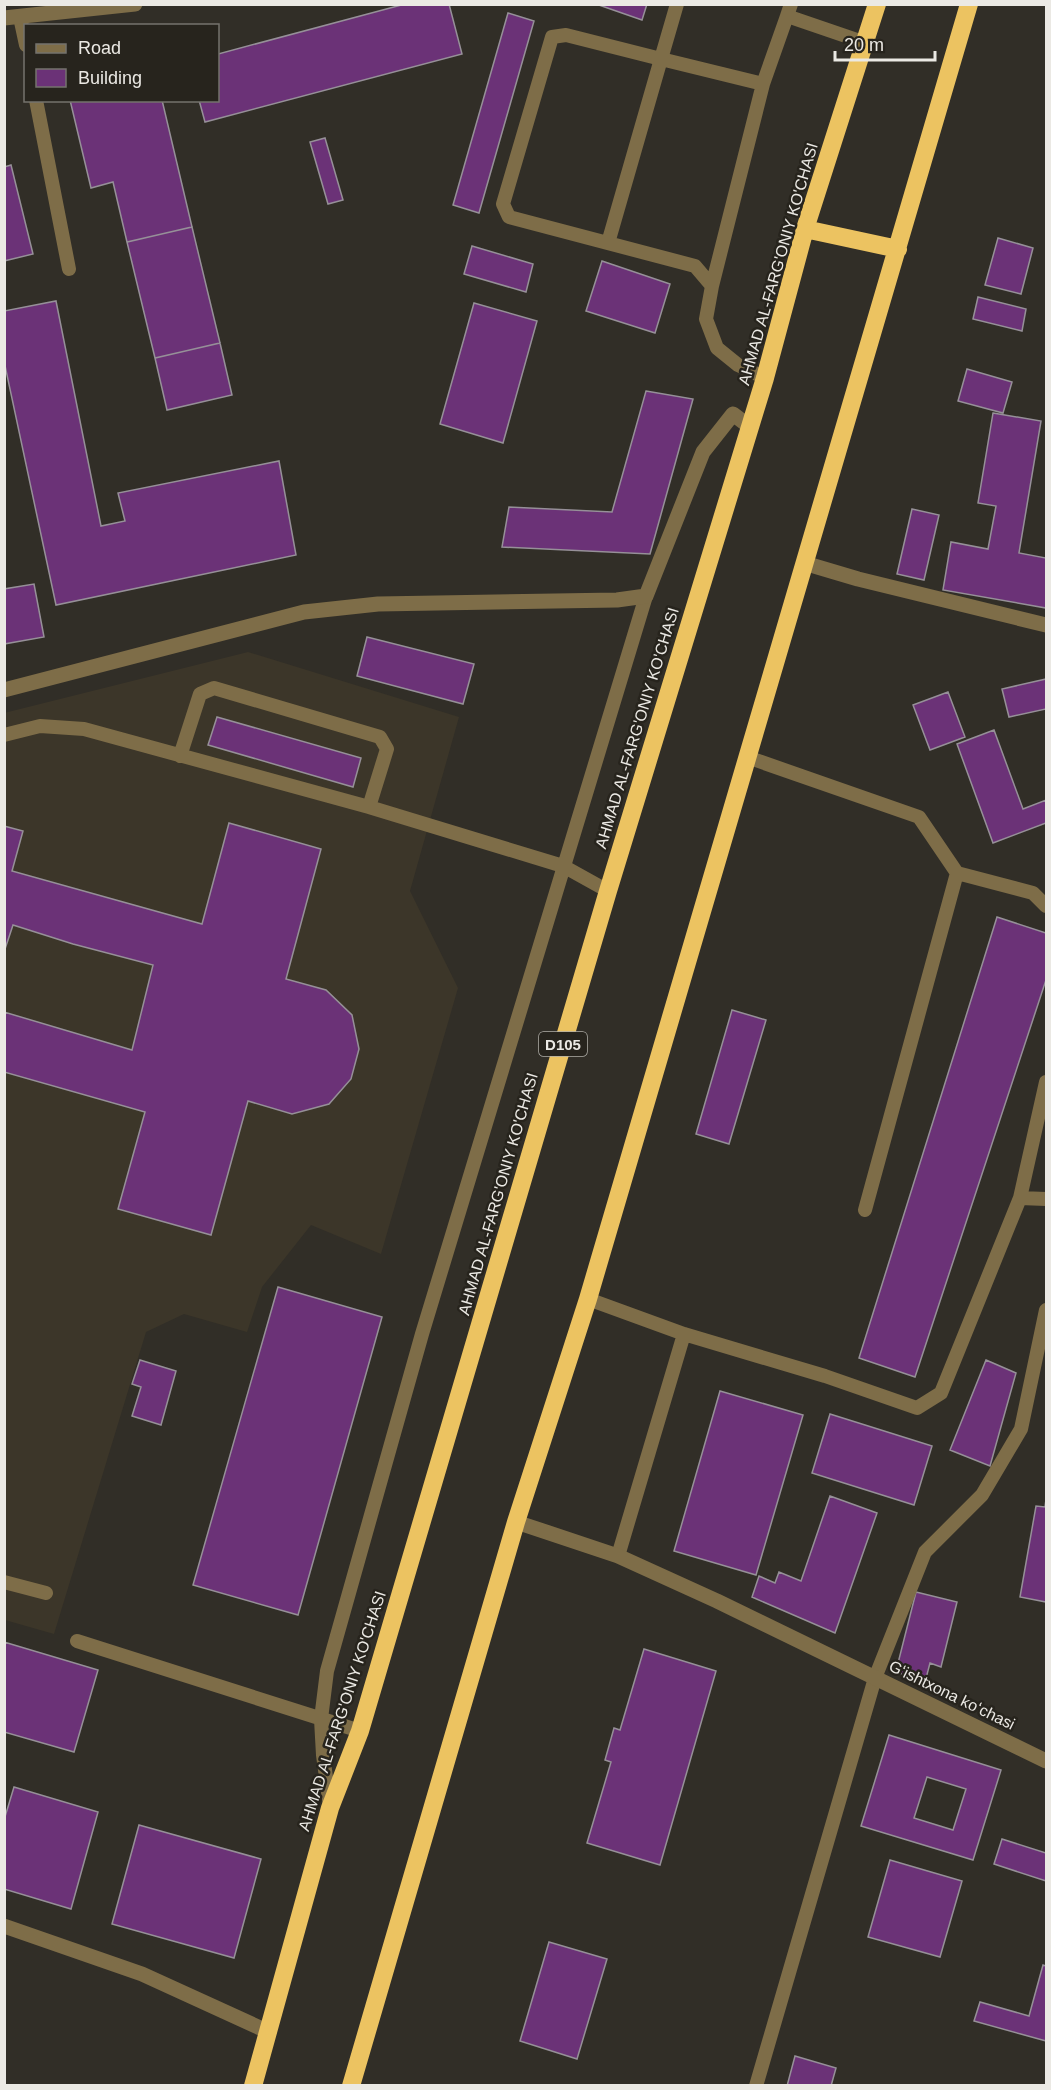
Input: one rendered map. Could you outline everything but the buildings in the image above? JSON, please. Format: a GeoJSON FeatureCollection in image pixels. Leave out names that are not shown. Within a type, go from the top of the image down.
{"type":"FeatureCollection","features":[{"type":"Feature","properties":{"kind":"highway","name":"AHMAD AL-FARG'ONIY KO'CHASI"},"geometry":{"type":"LineString","coordinates":[[253,2085],[330,1808],[360,1731],[608,891],[765,378],[805,229],[877,4]]}},
{"type":"Feature","properties":{"kind":"highway"},"geometry":{"type":"LineString","coordinates":[[351,2085],[516,1522],[588,1299],[969,4]]}},
{"type":"Feature","properties":{"kind":"highway"},"geometry":{"type":"LineString","coordinates":[[805,229],[898,249]]}},
{"type":"Feature","properties":{"kind":"street"},"geometry":{"type":"LineString","coordinates":[[12,17],[135,4]]}},
{"type":"Feature","properties":{"kind":"street"},"geometry":{"type":"LineString","coordinates":[[4,690],[304,612],[378,603],[617,600],[645,596],[703,452],[733,414],[750,427]]}},
{"type":"Feature","properties":{"kind":"street"},"geometry":{"type":"LineString","coordinates":[[804,563],[858,579],[1047,625]]}},
{"type":"Feature","properties":{"kind":"street","name":"Gʻishtxona koʻchasi"},"geometry":{"type":"LineString","coordinates":[[516,1522],[618,1556],[717,1601],[1047,1761]]}},
{"type":"Feature","properties":{"kind":"street"},"geometry":{"type":"LineString","coordinates":[[4,1926],[142,1974],[269,2032]]}},
{"type":"Feature","properties":{"kind":"lane"},"geometry":{"type":"LineString","coordinates":[[608,243],[677,4]]}},
{"type":"Feature","properties":{"kind":"lane"},"geometry":{"type":"LineString","coordinates":[[765,378],[738,365],[717,348],[706,319],[712,286],[763,84],[789,10],[866,44]]}},
{"type":"Feature","properties":{"kind":"lane"},"geometry":{"type":"LineString","coordinates":[[12,17],[24,41]]}},
{"type":"Feature","properties":{"kind":"lane"},"geometry":{"type":"LineString","coordinates":[[712,286],[695,266],[509,217],[503,204],[552,37],[566,35],[763,84]]}},
{"type":"Feature","properties":{"kind":"lane"},"geometry":{"type":"LineString","coordinates":[[36,102],[69,269]]}},
{"type":"Feature","properties":{"kind":"lane"},"geometry":{"type":"LineString","coordinates":[[330,1808],[321,1719],[327,1671],[410,1379],[645,596]]}},
{"type":"Feature","properties":{"kind":"lane"},"geometry":{"type":"LineString","coordinates":[[180,756],[200,694],[214,688],[380,737],[387,749],[369,807]]}},
{"type":"Feature","properties":{"kind":"lane"},"geometry":{"type":"LineString","coordinates":[[4,735],[39,726],[84,729],[369,807],[563,866],[608,891]]}},
{"type":"Feature","properties":{"kind":"lane"},"geometry":{"type":"LineString","coordinates":[[747,757],[919,817],[957,873],[1033,892],[1047,906]]}},
{"type":"Feature","properties":{"kind":"lane"},"geometry":{"type":"LineString","coordinates":[[865,1210],[957,873]]}},
{"type":"Feature","properties":{"kind":"lane"},"geometry":{"type":"LineString","coordinates":[[588,1299],[684,1334],[825,1376],[917,1408],[940,1393],[1020,1198],[1047,1082]]}},
{"type":"Feature","properties":{"kind":"lane"},"geometry":{"type":"LineString","coordinates":[[1020,1198],[1047,1199]]}},
{"type":"Feature","properties":{"kind":"lane"},"geometry":{"type":"LineString","coordinates":[[756,2085],[875,1678],[925,1552],[982,1495],[1021,1429],[1047,1310]]}},
{"type":"Feature","properties":{"kind":"lane"},"geometry":{"type":"LineString","coordinates":[[618,1556],[684,1334]]}},
{"type":"Feature","properties":{"kind":"lane"},"geometry":{"type":"LineString","coordinates":[[4,1582],[46,1593]]}},
{"type":"Feature","properties":{"kind":"lane"},"geometry":{"type":"LineString","coordinates":[[77,1641],[360,1731]]}},
{"type":"Feature","properties":{"kind":"shaded area"},"geometry":{"type":"Polygon","coordinates":[[[248,652],[459,717],[410,891],[458,988],[381,1254],[311,1225],[262,1287],[247,1332],[184,1314],[146,1332],[54,1634],[5,1620],[4,713],[248,652]]]}}]}
